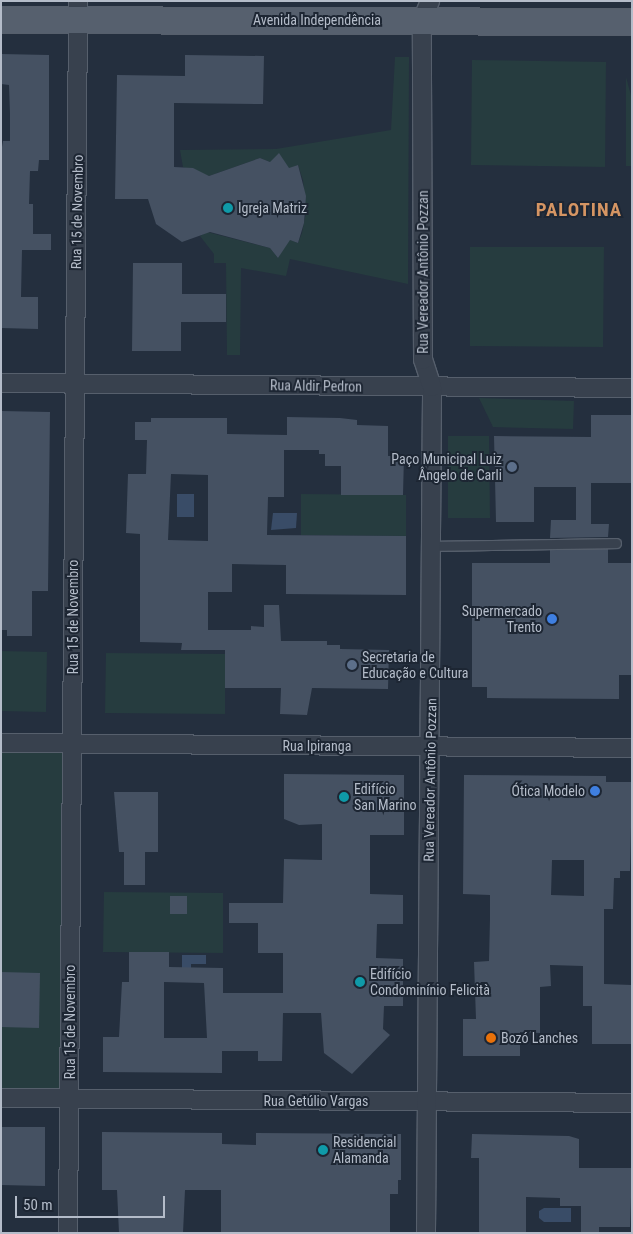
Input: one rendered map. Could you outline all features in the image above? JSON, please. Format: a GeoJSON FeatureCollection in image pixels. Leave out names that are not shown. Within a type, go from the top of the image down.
{"type":"FeatureCollection","features":[{"type":"Feature","properties":{"kind":"main road","name":"Avenida Independência"},"geometry":{"type":"LineString","coordinates":[[1,20],[78,10],[426,11],[626,15]]}},
{"type":"Feature","properties":{"kind":"street","name":"Rua 15 de Novembro"},"geometry":{"type":"LineString","coordinates":[[68,1233],[78,10]]}},
{"type":"Feature","properties":{"kind":"street","name":"Rua Vereador Antônio Pozzan"},"geometry":{"type":"LineString","coordinates":[[426,11],[423,360],[432,387],[426,1233]]}},
{"type":"Feature","properties":{"kind":"street","name":"Rua Aldir Pedron"},"geometry":{"type":"LineString","coordinates":[[1,383],[632,388]]}},
{"type":"Feature","properties":{"kind":"street","name":"Rua Ipiranga"},"geometry":{"type":"LineString","coordinates":[[1,743],[632,748]]}},
{"type":"Feature","properties":{"kind":"street","name":"Rua Getúlio Vargas"},"geometry":{"type":"LineString","coordinates":[[1,1098],[632,1103]]}},
{"type":"Feature","properties":{"kind":"lane"},"geometry":{"type":"LineString","coordinates":[[432,546],[616,543]]}},
{"type":"Feature","properties":{"kind":"green space"},"geometry":{"type":"Polygon","coordinates":[[[395,57],[409,57],[408,284],[290,259],[286,276],[241,268],[240,355],[227,355],[226,263],[214,263],[214,254],[200,236],[207,232],[270,248],[278,258],[288,239],[298,243],[302,233],[306,212],[303,180],[298,165],[288,169],[260,158],[209,176],[183,167],[180,150],[276,149],[391,130],[395,57]]]}},
{"type":"Feature","properties":{"kind":"green space"},"geometry":{"type":"Polygon","coordinates":[[[472,60],[606,62],[605,167],[471,165],[472,60]]]}},
{"type":"Feature","properties":{"kind":"green space"},"geometry":{"type":"Polygon","coordinates":[[[626,77],[632,99],[632,166],[626,166],[626,77]]]}},
{"type":"Feature","properties":{"kind":"green space"},"geometry":{"type":"Polygon","coordinates":[[[470,247],[604,247],[603,347],[470,346],[470,247]]]}},
{"type":"Feature","properties":{"kind":"green space"},"geometry":{"type":"Polygon","coordinates":[[[479,398],[574,401],[573,429],[493,427],[479,398]]]}},
{"type":"Feature","properties":{"kind":"green space"},"geometry":{"type":"Polygon","coordinates":[[[448,436],[489,436],[490,518],[448,518],[448,436]]]}},
{"type":"Feature","properties":{"kind":"green space"},"geometry":{"type":"Polygon","coordinates":[[[301,494],[406,495],[406,536],[301,535],[301,494]]]}},
{"type":"Feature","properties":{"kind":"green space"},"geometry":{"type":"Polygon","coordinates":[[[1,651],[47,652],[46,712],[1,711],[1,651]]]}},
{"type":"Feature","properties":{"kind":"green space"},"geometry":{"type":"Polygon","coordinates":[[[106,653],[225,654],[225,714],[105,713],[106,653]]]}},
{"type":"Feature","properties":{"kind":"green space"},"geometry":{"type":"Polygon","coordinates":[[[1,743],[72,744],[69,1099],[1,1098],[1,743]]]}},
{"type":"Feature","properties":{"kind":"green space"},"geometry":{"type":"Polygon","coordinates":[[[104,892],[223,893],[223,953],[103,952],[104,892]]]}},
{"type":"Feature","properties":{"kind":"water"},"geometry":{"type":"Polygon","coordinates":[[[177,494],[194,494],[194,517],[177,517],[177,494]]]}},
{"type":"Feature","properties":{"kind":"water"},"geometry":{"type":"Polygon","coordinates":[[[273,513],[297,513],[296,528],[271,530],[273,513]]]}},
{"type":"Feature","properties":{"kind":"water"},"geometry":{"type":"Polygon","coordinates":[[[182,955],[206,955],[206,964],[191,964],[191,973],[182,973],[182,955]]]}},
{"type":"Feature","properties":{"kind":"water"},"geometry":{"type":"Polygon","coordinates":[[[544,1208],[571,1208],[571,1222],[544,1222],[539,1218],[539,1211],[544,1208]]]}},
{"type":"Feature","properties":{"kind":"building"},"geometry":{"type":"Polygon","coordinates":[[[1,54],[49,55],[49,160],[39,160],[38,171],[30,171],[29,204],[33,204],[33,234],[51,234],[51,250],[22,250],[21,297],[38,297],[38,329],[1,328],[1,153],[3,141],[10,141],[10,114],[9,85],[1,84],[1,54]]]}},
{"type":"Feature","properties":{"kind":"building"},"geometry":{"type":"Polygon","coordinates":[[[185,55],[264,56],[263,104],[174,103],[174,167],[193,168],[209,176],[260,158],[270,162],[279,153],[289,168],[298,165],[306,196],[304,223],[298,243],[290,240],[278,258],[270,248],[210,232],[182,242],[156,224],[148,199],[115,199],[117,75],[185,76],[185,55]]]}},
{"type":"Feature","properties":{"kind":"building"},"geometry":{"type":"Polygon","coordinates":[[[133,263],[182,263],[182,294],[226,294],[226,322],[181,322],[181,351],[132,351],[133,263]]]}},
{"type":"Feature","properties":{"kind":"building"},"geometry":{"type":"Polygon","coordinates":[[[1,411],[50,412],[48,591],[32,591],[32,636],[7,636],[7,630],[1,630],[1,411]]]}},
{"type":"Feature","properties":{"kind":"building"},"geometry":{"type":"Polygon","coordinates":[[[591,415],[632,415],[632,483],[591,483],[591,524],[609,524],[608,537],[550,538],[551,520],[576,520],[576,487],[534,487],[534,522],[496,522],[494,436],[591,437],[591,415]]]}},
{"type":"Feature","properties":{"kind":"building"},"geometry":{"type":"Polygon","coordinates":[[[287,417],[357,420],[357,425],[388,426],[388,456],[404,456],[403,495],[341,495],[341,466],[325,466],[325,454],[319,454],[319,450],[284,450],[284,497],[268,497],[267,535],[406,536],[406,595],[286,594],[286,565],[232,564],[232,592],[208,592],[208,630],[251,630],[251,626],[264,627],[264,605],[279,605],[281,641],[327,641],[327,645],[340,645],[340,649],[389,650],[388,689],[312,688],[307,715],[280,714],[281,688],[225,688],[225,650],[181,650],[182,643],[140,642],[140,534],[126,533],[128,474],[146,474],[147,440],[135,440],[135,422],[151,422],[151,418],[227,418],[227,434],[287,435],[287,417]],[[171,474],[168,540],[208,541],[208,475],[171,474]]]}},
{"type":"Feature","properties":{"kind":"building","name":"Supermercado Trento"},"geometry":{"type":"Polygon","coordinates":[[[608,549],[608,563],[632,563],[632,675],[619,675],[619,699],[487,698],[487,687],[472,687],[472,563],[550,563],[550,550],[608,549]]]}},
{"type":"Feature","properties":{"kind":"building"},"geometry":{"type":"Polygon","coordinates":[[[284,774],[404,775],[404,835],[370,835],[370,894],[403,895],[403,924],[377,924],[376,958],[403,959],[403,1006],[384,1006],[383,1029],[390,1035],[352,1074],[324,1053],[321,1013],[283,1013],[282,1061],[258,1061],[258,1051],[222,1051],[222,1073],[103,1072],[103,1037],[119,1037],[122,982],[129,982],[129,952],[169,952],[169,967],[223,968],[223,993],[283,993],[283,953],[258,953],[258,923],[229,923],[229,903],[283,903],[284,859],[322,860],[322,824],[299,825],[284,819],[284,774]],[[164,982],[164,1038],[207,1038],[204,983],[164,982]]]}},
{"type":"Feature","properties":{"kind":"building"},"geometry":{"type":"Polygon","coordinates":[[[464,775],[606,776],[606,782],[632,782],[630,871],[620,871],[620,878],[614,878],[613,909],[604,909],[604,984],[632,985],[632,1044],[592,1044],[592,1006],[583,1006],[583,966],[550,965],[551,986],[540,987],[540,1033],[520,1032],[520,1056],[463,1056],[463,1019],[476,1019],[474,962],[489,961],[490,895],[463,894],[464,775]],[[552,860],[551,895],[584,896],[584,860],[552,860]]]}},
{"type":"Feature","properties":{"kind":"building"},"geometry":{"type":"Polygon","coordinates":[[[114,792],[158,792],[158,852],[145,852],[145,885],[124,885],[124,852],[119,852],[114,792]]]}},
{"type":"Feature","properties":{"kind":"building"},"geometry":{"type":"Polygon","coordinates":[[[170,896],[187,896],[187,914],[170,914],[170,896]]]}},
{"type":"Feature","properties":{"kind":"building"},"geometry":{"type":"Polygon","coordinates":[[[1,972],[40,973],[39,1028],[1,1027],[1,972]]]}},
{"type":"Feature","properties":{"kind":"building"},"geometry":{"type":"Polygon","coordinates":[[[1,1127],[45,1127],[45,1186],[1,1185],[1,1127]]]}},
{"type":"Feature","properties":{"kind":"building"},"geometry":{"type":"Polygon","coordinates":[[[102,1132],[222,1133],[222,1144],[256,1145],[256,1133],[401,1134],[401,1180],[398,1180],[398,1194],[390,1194],[390,1233],[221,1233],[221,1190],[185,1190],[183,1233],[119,1233],[117,1190],[102,1190],[102,1132]]]}},
{"type":"Feature","properties":{"kind":"building"},"geometry":{"type":"Polygon","coordinates":[[[472,1134],[569,1136],[579,1139],[579,1168],[632,1168],[630,1227],[599,1227],[599,1233],[581,1233],[581,1206],[560,1206],[560,1198],[526,1197],[526,1233],[479,1233],[479,1158],[471,1158],[472,1134]]]}},
{"type":"Feature","properties":{"kind":"place","name":"Igreja Matriz"},"geometry":{"type":"Point","coordinates":[228,208]}},
{"type":"Feature","properties":{"kind":"place","name":"Paço Municipal Luiz Ângelo de Carli"},"geometry":{"type":"Point","coordinates":[512,467]}},
{"type":"Feature","properties":{"kind":"place","name":"Supermercado Trento"},"geometry":{"type":"Point","coordinates":[552,619]}},
{"type":"Feature","properties":{"kind":"place","name":"Secretaria de Educação e Cultura"},"geometry":{"type":"Point","coordinates":[352,665]}},
{"type":"Feature","properties":{"kind":"place","name":"Ótica Modelo"},"geometry":{"type":"Point","coordinates":[595,791]}},
{"type":"Feature","properties":{"kind":"place","name":"Edifício San Marino"},"geometry":{"type":"Point","coordinates":[344,797]}},
{"type":"Feature","properties":{"kind":"place","name":"Edifício Condominínio Felicità"},"geometry":{"type":"Point","coordinates":[360,982]}},
{"type":"Feature","properties":{"kind":"place","name":"Bozó Lanches"},"geometry":{"type":"Point","coordinates":[491,1038]}},
{"type":"Feature","properties":{"kind":"place","name":"Residencial Alamanda"},"geometry":{"type":"Point","coordinates":[323,1150]}},
{"type":"Feature","properties":{"kind":"district","name":"PALOTINA"},"geometry":{"type":"Point","coordinates":[579,210]}}]}
